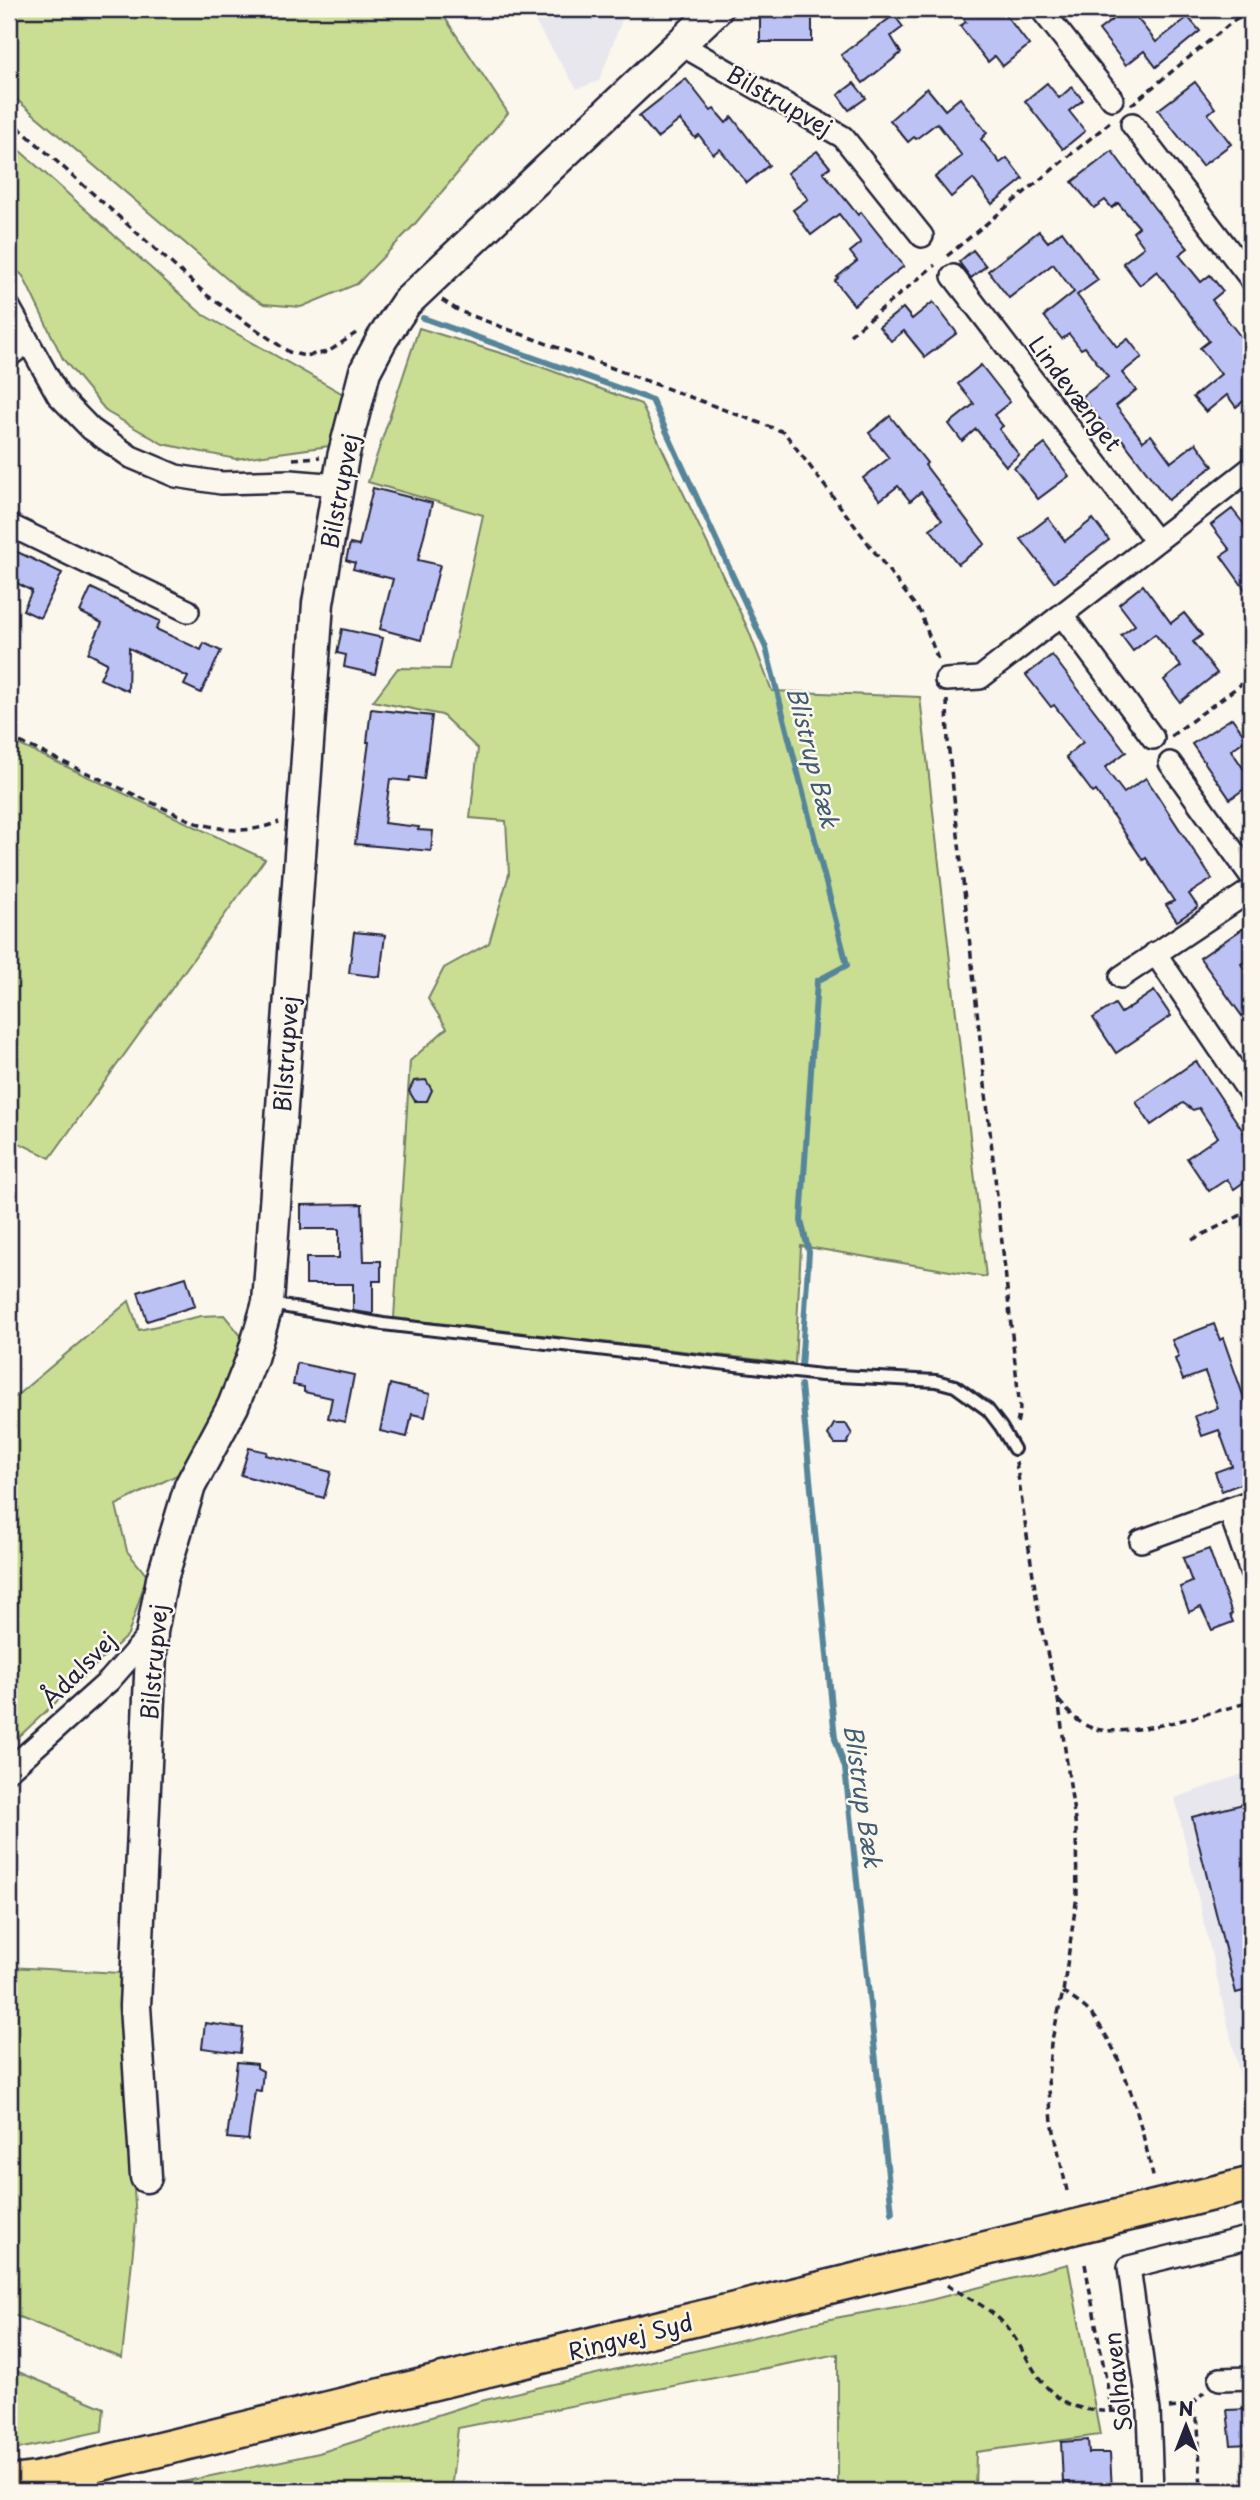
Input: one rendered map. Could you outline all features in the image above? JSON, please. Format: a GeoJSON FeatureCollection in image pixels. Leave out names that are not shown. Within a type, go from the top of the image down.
{"type":"FeatureCollection","features":[{"type":"Feature","properties":{"kind":"main road","name":"Ringvej Syd"},"geometry":{"type":"LineString","coordinates":[[9,2483],[65,2473],[1251,2185]]}},
{"type":"Feature","properties":{"kind":"street","name":"Bilstrupvej"},"geometry":{"type":"LineString","coordinates":[[146,2177],[135,2007],[152,1632],[162,1579],[190,1486],[233,1406],[252,1358],[268,1303],[318,603],[341,471],[365,371],[400,312],[423,287],[717,9]]}},
{"type":"Feature","properties":{"kind":"street"},"geometry":{"type":"LineString","coordinates":[[1041,9],[1112,99]]}},
{"type":"Feature","properties":{"kind":"street","name":"Bilstrupvej"},"geometry":{"type":"LineString","coordinates":[[678,43],[844,137],[922,236]]}},
{"type":"Feature","properties":{"kind":"street"},"geometry":{"type":"LineString","coordinates":[[1132,124],[1251,279]]}},
{"type":"Feature","properties":{"kind":"street","name":"Lindevænget"},"geometry":{"type":"LineString","coordinates":[[953,276],[1156,541]]}},
{"type":"Feature","properties":{"kind":"street"},"geometry":{"type":"LineString","coordinates":[[13,299],[27,342],[58,394],[91,429],[131,457],[176,476],[221,483],[291,481],[341,471]]}},
{"type":"Feature","properties":{"kind":"street"},"geometry":{"type":"LineString","coordinates":[[9,356],[27,342]]}},
{"type":"Feature","properties":{"kind":"street"},"geometry":{"type":"LineString","coordinates":[[946,680],[980,678],[1250,471]]}},
{"type":"Feature","properties":{"kind":"street"},"geometry":{"type":"LineString","coordinates":[[9,525],[188,611]]}},
{"type":"Feature","properties":{"kind":"street"},"geometry":{"type":"LineString","coordinates":[[1062,615],[1160,738]]}},
{"type":"Feature","properties":{"kind":"street"},"geometry":{"type":"LineString","coordinates":[[1170,762],[1251,876]]}},
{"type":"Feature","properties":{"kind":"street"},"geometry":{"type":"LineString","coordinates":[[1121,977],[1251,890]]}},
{"type":"Feature","properties":{"kind":"street"},"geometry":{"type":"LineString","coordinates":[[1156,953],[1251,1095]]}},
{"type":"Feature","properties":{"kind":"street"},"geometry":{"type":"LineString","coordinates":[[1141,1541],[1251,1501]]}},
{"type":"Feature","properties":{"kind":"street"},"geometry":{"type":"LineString","coordinates":[[1229,1509],[1251,1572]]}},
{"type":"Feature","properties":{"kind":"street","name":"Ådalsvej"},"geometry":{"type":"LineString","coordinates":[[9,1770],[109,1681],[152,1632]]}},
{"type":"Feature","properties":{"kind":"street","name":"Solhaven"},"geometry":{"type":"LineString","coordinates":[[1152,2491],[1149,2411],[1129,2267],[1251,2237]]}},
{"type":"Feature","properties":{"kind":"street"},"geometry":{"type":"LineString","coordinates":[[1220,2379],[1251,2378]]}},
{"type":"Feature","properties":{"kind":"lane"},"geometry":{"type":"LineString","coordinates":[[268,1303],[383,1324],[793,1372],[936,1381],[955,1386],[988,1410],[1002,1427],[1014,1449]]}},
{"type":"Feature","properties":{"kind":"path"},"geometry":{"type":"LineString","coordinates":[[850,335],[1248,9]]}},
{"type":"Feature","properties":{"kind":"path"},"geometry":{"type":"LineString","coordinates":[[9,119],[208,296],[289,352],[305,356],[328,352],[358,332]]}},
{"type":"Feature","properties":{"kind":"path"},"geometry":{"type":"LineString","coordinates":[[9,280],[13,299]]}},
{"type":"Feature","properties":{"kind":"path"},"geometry":{"type":"LineString","coordinates":[[423,287],[459,311],[784,432],[920,611],[946,680],[948,742],[1020,1409],[1014,1449],[1041,1622],[1058,1699],[1076,1828],[1077,1896],[1063,1992],[1051,2044],[1048,2080],[1052,2123],[1067,2191]]}},
{"type":"Feature","properties":{"kind":"path"},"geometry":{"type":"LineString","coordinates":[[283,461],[310,457],[341,471]]}},
{"type":"Feature","properties":{"kind":"path"},"geometry":{"type":"LineString","coordinates":[[1160,738],[1251,677]]}},
{"type":"Feature","properties":{"kind":"path"},"geometry":{"type":"LineString","coordinates":[[9,737],[196,823],[228,831],[256,831],[301,815]]}},
{"type":"Feature","properties":{"kind":"path"},"geometry":{"type":"LineString","coordinates":[[1192,1240],[1251,1210]]}},
{"type":"Feature","properties":{"kind":"path"},"geometry":{"type":"LineString","coordinates":[[1058,1699],[1076,1720],[1092,1728],[1111,1732],[1137,1730],[1251,1702]]}},
{"type":"Feature","properties":{"kind":"path"},"geometry":{"type":"LineString","coordinates":[[1063,1992],[1092,2014],[1115,2052],[1135,2101],[1161,2207]]}},
{"type":"Feature","properties":{"kind":"path"},"geometry":{"type":"LineString","coordinates":[[933,2262],[947,2285],[996,2316],[1014,2335],[1040,2381],[1056,2397],[1081,2410],[1149,2411],[1191,2406],[1210,2385],[1220,2379]]}},
{"type":"Feature","properties":{"kind":"path"},"geometry":{"type":"LineString","coordinates":[[1085,2264],[1112,2412]]}},
{"type":"Feature","properties":{"kind":"path"},"geometry":{"type":"LineString","coordinates":[[1191,2406],[1198,2423],[1201,2491]]}},
{"type":"Feature","properties":{"kind":"shaded area"},"geometry":{"type":"Polygon","coordinates":[[[527,9],[626,9],[599,81],[577,89],[527,9]]]}},
{"type":"Feature","properties":{"kind":"shaded area"},"geometry":{"type":"Polygon","coordinates":[[[1251,1771],[1251,2124],[1175,1798],[1251,1771]]]}},
{"type":"Feature","properties":{"kind":"green space"},"geometry":{"type":"Polygon","coordinates":[[[9,9],[439,9],[508,113],[414,225],[357,284],[301,307],[264,304],[240,290],[9,93],[9,9]]]}},
{"type":"Feature","properties":{"kind":"green space"},"geometry":{"type":"Polygon","coordinates":[[[9,141],[202,314],[343,394],[329,446],[236,459],[163,444],[107,412],[63,359],[23,276],[9,263],[9,141]]]}},
{"type":"Feature","properties":{"kind":"green space"},"geometry":{"type":"Polygon","coordinates":[[[419,328],[520,359],[641,404],[748,629],[772,691],[920,697],[986,1277],[801,1246],[795,1364],[394,1318],[410,1061],[447,1028],[428,999],[444,968],[489,943],[509,874],[506,821],[470,818],[478,749],[442,715],[373,701],[398,668],[449,669],[483,515],[368,482],[419,328]]]}},
{"type":"Feature","properties":{"kind":"green space"},"geometry":{"type":"Polygon","coordinates":[[[9,740],[265,859],[50,1158],[9,1138],[9,740]]]}},
{"type":"Feature","properties":{"kind":"green space"},"geometry":{"type":"Polygon","coordinates":[[[129,1301],[139,1330],[201,1316],[224,1315],[247,1343],[181,1473],[116,1505],[127,1551],[147,1576],[128,1635],[9,1746],[9,1402],[129,1301]]]}},
{"type":"Feature","properties":{"kind":"green space"},"geometry":{"type":"Polygon","coordinates":[[[9,1967],[120,1973],[136,2221],[122,2358],[9,2313],[9,1967]]]}},
{"type":"Feature","properties":{"kind":"green space"},"geometry":{"type":"Polygon","coordinates":[[[1068,2264],[1100,2435],[976,2452],[975,2491],[838,2491],[838,2354],[458,2428],[451,2491],[308,2491],[309,2485],[280,2491],[140,2491],[319,2453],[481,2401],[835,2318],[923,2302],[1068,2264]]]}},
{"type":"Feature","properties":{"kind":"green space"},"geometry":{"type":"Polygon","coordinates":[[[9,2368],[104,2408],[102,2431],[9,2451],[9,2368]]]}},
{"type":"Feature","properties":{"kind":"building"},"geometry":{"type":"Polygon","coordinates":[[[769,9],[812,9],[812,42],[760,42],[760,13],[769,14],[769,9]]]}},
{"type":"Feature","properties":{"kind":"building"},"geometry":{"type":"Polygon","coordinates":[[[956,9],[1001,9],[1029,45],[1003,66],[995,56],[988,62],[960,26],[966,22],[956,9]]]}},
{"type":"Feature","properties":{"kind":"building"},"geometry":{"type":"Polygon","coordinates":[[[1126,9],[1130,9],[1156,42],[1188,17],[1200,31],[1156,67],[1144,51],[1126,65],[1099,30],[1126,9]]]}},
{"type":"Feature","properties":{"kind":"building"},"geometry":{"type":"Polygon","coordinates":[[[894,15],[903,27],[891,36],[901,53],[863,83],[841,55],[894,15]]]}},
{"type":"Feature","properties":{"kind":"building"},"geometry":{"type":"Polygon","coordinates":[[[686,79],[711,111],[714,109],[726,123],[732,117],[769,165],[747,183],[720,149],[713,154],[699,135],[695,138],[680,120],[657,138],[639,116],[686,79]]]}},
{"type":"Feature","properties":{"kind":"building"},"geometry":{"type":"Polygon","coordinates":[[[1195,82],[1215,108],[1208,114],[1231,144],[1202,166],[1158,110],[1195,82]]]}},
{"type":"Feature","properties":{"kind":"building"},"geometry":{"type":"Polygon","coordinates":[[[854,83],[866,98],[849,110],[838,95],[854,83]]]}},
{"type":"Feature","properties":{"kind":"building"},"geometry":{"type":"Polygon","coordinates":[[[1047,83],[1059,98],[1072,87],[1083,100],[1069,111],[1085,131],[1063,149],[1025,101],[1047,83]]]}},
{"type":"Feature","properties":{"kind":"building"},"geometry":{"type":"Polygon","coordinates":[[[927,88],[945,110],[960,98],[987,133],[981,139],[1000,163],[1007,158],[1023,179],[992,204],[973,179],[951,197],[935,177],[962,156],[937,123],[908,142],[890,120],[927,88]]]}},
{"type":"Feature","properties":{"kind":"building"},"geometry":{"type":"Polygon","coordinates":[[[817,151],[830,167],[823,172],[858,215],[861,212],[904,266],[854,305],[835,281],[857,261],[850,252],[861,243],[839,214],[811,235],[793,210],[808,199],[787,173],[817,151]]]}},
{"type":"Feature","properties":{"kind":"building"},"geometry":{"type":"Polygon","coordinates":[[[1112,151],[1188,248],[1179,255],[1201,282],[1210,275],[1223,291],[1212,300],[1251,350],[1251,395],[1236,407],[1227,395],[1206,412],[1193,397],[1221,374],[1200,348],[1209,341],[1157,271],[1140,285],[1123,263],[1144,247],[1133,232],[1139,227],[1118,203],[1112,208],[1105,200],[1094,208],[1072,182],[1112,151]]]}},
{"type":"Feature","properties":{"kind":"building"},"geometry":{"type":"Polygon","coordinates":[[[1039,231],[1048,242],[1062,231],[1098,280],[1077,295],[1117,347],[1128,339],[1142,357],[1122,373],[1136,390],[1116,406],[1143,441],[1151,435],[1171,462],[1196,443],[1213,466],[1168,500],[1121,438],[1117,441],[1082,397],[1108,377],[1085,347],[1081,349],[1069,334],[1062,339],[1044,316],[1074,292],[1053,264],[1009,298],[988,271],[1039,231]]]}},
{"type":"Feature","properties":{"kind":"building"},"geometry":{"type":"Polygon","coordinates":[[[973,250],[986,266],[971,278],[959,262],[973,250]]]}},
{"type":"Feature","properties":{"kind":"building"},"geometry":{"type":"Polygon","coordinates":[[[933,302],[957,333],[925,357],[904,331],[891,341],[879,327],[903,308],[912,319],[933,302]]]}},
{"type":"Feature","properties":{"kind":"building"},"geometry":{"type":"Polygon","coordinates":[[[981,365],[1010,402],[994,415],[1003,426],[999,429],[1019,455],[1006,466],[976,429],[962,441],[949,424],[974,404],[958,384],[981,365]]]}},
{"type":"Feature","properties":{"kind":"building"},"geometry":{"type":"Polygon","coordinates":[[[890,416],[985,544],[958,564],[930,529],[942,520],[921,492],[910,501],[898,486],[880,500],[863,478],[889,458],[869,433],[890,416]]]}},
{"type":"Feature","properties":{"kind":"building"},"geometry":{"type":"Polygon","coordinates":[[[1045,444],[1069,476],[1038,499],[1014,468],[1045,444]]]}},
{"type":"Feature","properties":{"kind":"building"},"geometry":{"type":"Polygon","coordinates":[[[373,488],[432,503],[418,560],[440,565],[421,640],[380,629],[393,579],[353,569],[355,563],[346,560],[350,544],[359,546],[373,488]]]}},
{"type":"Feature","properties":{"kind":"building"},"geometry":{"type":"Polygon","coordinates":[[[1232,509],[1251,533],[1251,598],[1221,556],[1230,550],[1211,525],[1232,509]]]}},
{"type":"Feature","properties":{"kind":"building"},"geometry":{"type":"Polygon","coordinates":[[[1048,518],[1065,541],[1093,519],[1109,540],[1054,582],[1021,539],[1048,518]]]}},
{"type":"Feature","properties":{"kind":"building"},"geometry":{"type":"Polygon","coordinates":[[[9,548],[62,573],[40,618],[23,610],[32,591],[9,579],[9,548]]]}},
{"type":"Feature","properties":{"kind":"building"},"geometry":{"type":"Polygon","coordinates":[[[1143,585],[1171,623],[1184,613],[1202,635],[1193,642],[1217,673],[1180,702],[1164,680],[1181,666],[1155,634],[1133,651],[1121,635],[1135,625],[1119,604],[1143,585]]]}},
{"type":"Feature","properties":{"kind":"building"},"geometry":{"type":"Polygon","coordinates":[[[91,588],[160,621],[156,629],[201,650],[204,643],[221,651],[201,693],[184,685],[188,677],[129,648],[128,691],[100,679],[107,663],[88,653],[102,623],[80,612],[91,588]]]}},
{"type":"Feature","properties":{"kind":"building"},"geometry":{"type":"Polygon","coordinates":[[[342,629],[383,638],[375,674],[344,667],[346,655],[337,653],[342,629]]]}},
{"type":"Feature","properties":{"kind":"building"},"geometry":{"type":"Polygon","coordinates":[[[1052,655],[1126,752],[1105,768],[1124,793],[1146,778],[1212,879],[1189,894],[1198,907],[1177,921],[1166,905],[1174,901],[1146,858],[1143,860],[1096,791],[1093,793],[1066,757],[1083,742],[1026,675],[1052,655]]]}},
{"type":"Feature","properties":{"kind":"building"},"geometry":{"type":"Polygon","coordinates":[[[371,709],[432,716],[424,779],[390,779],[384,823],[433,831],[431,851],[355,844],[371,709]]]}},
{"type":"Feature","properties":{"kind":"building"},"geometry":{"type":"Polygon","coordinates":[[[1232,718],[1247,739],[1231,750],[1251,784],[1230,799],[1192,744],[1232,718]]]}},
{"type":"Feature","properties":{"kind":"building"},"geometry":{"type":"Polygon","coordinates":[[[1251,923],[1251,957],[1241,964],[1251,979],[1251,1009],[1242,1016],[1200,958],[1251,923]]]}},
{"type":"Feature","properties":{"kind":"building"},"geometry":{"type":"Polygon","coordinates":[[[354,932],[385,935],[380,977],[349,973],[354,932]]]}},
{"type":"Feature","properties":{"kind":"building"},"geometry":{"type":"Polygon","coordinates":[[[1154,991],[1171,1016],[1116,1053],[1093,1018],[1115,1004],[1121,1013],[1154,991]]]}},
{"type":"Feature","properties":{"kind":"building"},"geometry":{"type":"Polygon","coordinates":[[[1196,1061],[1251,1143],[1251,1177],[1234,1189],[1227,1179],[1209,1191],[1187,1158],[1218,1137],[1199,1108],[1193,1110],[1183,1103],[1151,1125],[1136,1102],[1196,1061]]]}},
{"type":"Feature","properties":{"kind":"building"},"geometry":{"type":"Polygon","coordinates":[[[426,1080],[432,1090],[427,1101],[415,1101],[409,1091],[414,1081],[426,1080]]]}},
{"type":"Feature","properties":{"kind":"building"},"geometry":{"type":"Polygon","coordinates":[[[362,1204],[364,1261],[381,1261],[381,1281],[373,1281],[373,1314],[353,1311],[353,1284],[306,1284],[306,1258],[339,1258],[339,1229],[301,1229],[301,1205],[362,1204]]]}},
{"type":"Feature","properties":{"kind":"building"},"geometry":{"type":"Polygon","coordinates":[[[186,1277],[195,1306],[147,1321],[138,1292],[186,1277]]]}},
{"type":"Feature","properties":{"kind":"building"},"geometry":{"type":"Polygon","coordinates":[[[1214,1324],[1220,1340],[1223,1338],[1251,1418],[1251,1480],[1222,1491],[1215,1472],[1232,1466],[1219,1430],[1202,1436],[1195,1416],[1218,1408],[1205,1372],[1183,1380],[1175,1359],[1179,1357],[1172,1340],[1214,1324]]]}},
{"type":"Feature","properties":{"kind":"building"},"geometry":{"type":"Polygon","coordinates":[[[297,1363],[354,1375],[345,1422],[328,1418],[332,1398],[304,1392],[304,1387],[293,1385],[297,1363]]]}},
{"type":"Feature","properties":{"kind":"building"},"geometry":{"type":"Polygon","coordinates":[[[390,1384],[430,1394],[425,1417],[412,1414],[407,1437],[380,1431],[390,1384]]]}},
{"type":"Feature","properties":{"kind":"building"},"geometry":{"type":"Polygon","coordinates":[[[834,1424],[846,1424],[852,1434],[847,1444],[835,1444],[828,1435],[834,1424]]]}},
{"type":"Feature","properties":{"kind":"building"},"geometry":{"type":"Polygon","coordinates":[[[249,1448],[331,1472],[324,1498],[241,1475],[249,1448]]]}},
{"type":"Feature","properties":{"kind":"building"},"geometry":{"type":"Polygon","coordinates":[[[1209,1549],[1233,1622],[1212,1630],[1201,1607],[1189,1612],[1180,1587],[1192,1582],[1183,1558],[1209,1549]]]}},
{"type":"Feature","properties":{"kind":"building"},"geometry":{"type":"Polygon","coordinates":[[[1251,1802],[1251,1989],[1236,1993],[1192,1817],[1251,1802]]]}},
{"type":"Feature","properties":{"kind":"building"},"geometry":{"type":"Polygon","coordinates":[[[205,2023],[243,2028],[240,2053],[202,2048],[205,2023]]]}},
{"type":"Feature","properties":{"kind":"building"},"geometry":{"type":"Polygon","coordinates":[[[237,2062],[257,2064],[257,2068],[263,2071],[261,2091],[255,2090],[248,2140],[227,2138],[237,2062]]]}},
{"type":"Feature","properties":{"kind":"building"},"geometry":{"type":"Polygon","coordinates":[[[1251,2409],[1251,2438],[1247,2438],[1248,2444],[1231,2445],[1227,2410],[1251,2409]]]}},
{"type":"Feature","properties":{"kind":"building"},"geometry":{"type":"Polygon","coordinates":[[[1088,2440],[1089,2453],[1110,2453],[1112,2491],[1070,2491],[1070,2482],[1063,2482],[1061,2442],[1088,2440]]]}},
{"type":"Feature","properties":{"kind":"waterway","name":"Blistrup Bæk"},"geometry":{"type":"LineString","coordinates":[[423,318],[652,400],[766,648],[847,965],[817,981],[801,1221],[809,1252],[801,1367]]}},
{"type":"Feature","properties":{"kind":"waterway","name":"Blistrup Bæk"},"geometry":{"type":"LineString","coordinates":[[801,1385],[835,1738],[845,1768],[892,2213]]}}]}
